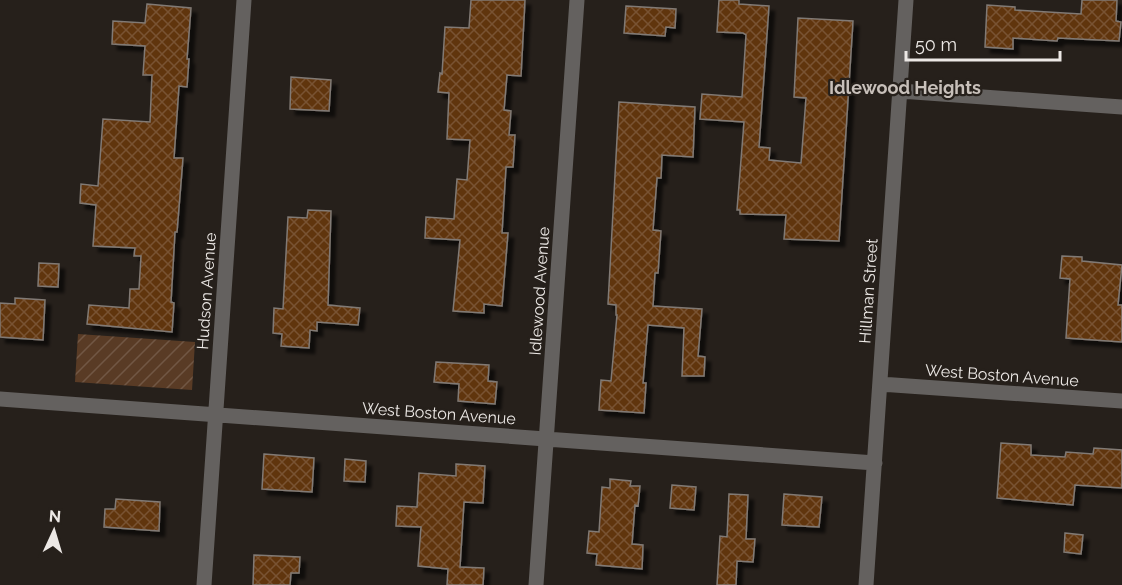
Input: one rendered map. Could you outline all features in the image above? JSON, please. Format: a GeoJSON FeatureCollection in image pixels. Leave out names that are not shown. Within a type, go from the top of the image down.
{"type":"FeatureCollection","features":[{"type":"Feature","properties":{"kind":"street","name":"Hudson Avenue"},"geometry":{"type":"LineString","coordinates":[[204,585],[244,0]]}},
{"type":"Feature","properties":{"kind":"street","name":"Idlewood Avenue"},"geometry":{"type":"LineString","coordinates":[[536,585],[578,0]]}},
{"type":"Feature","properties":{"kind":"street","name":"Hillman Street"},"geometry":{"type":"LineString","coordinates":[[866,585],[906,0]]}},
{"type":"Feature","properties":{"kind":"street"},"geometry":{"type":"LineString","coordinates":[[900,92],[1122,107]]}},
{"type":"Feature","properties":{"kind":"street","name":"West Boston Avenue"},"geometry":{"type":"LineString","coordinates":[[880,384],[1122,401]]}},
{"type":"Feature","properties":{"kind":"street","name":"West Boston Avenue"},"geometry":{"type":"LineString","coordinates":[[0,399],[875,463]]}},
{"type":"Feature","properties":{"kind":"shaded area"},"geometry":{"type":"Polygon","coordinates":[[[78,334],[195,342],[192,390],[75,382],[78,334]]]}},
{"type":"Feature","properties":{"kind":"building"},"geometry":{"type":"Polygon","coordinates":[[[471,0],[525,0],[521,76],[507,75],[504,110],[511,111],[509,135],[515,135],[513,167],[506,167],[502,233],[508,233],[502,306],[484,304],[484,313],[453,311],[460,240],[425,238],[426,217],[454,219],[457,179],[467,180],[470,140],[447,139],[449,93],[438,92],[440,73],[442,74],[445,27],[469,28],[471,0]]]}},
{"type":"Feature","properties":{"kind":"building"},"geometry":{"type":"Polygon","coordinates":[[[719,0],[739,0],[739,4],[769,6],[759,147],[770,148],[769,160],[801,163],[806,98],[794,97],[798,18],[853,21],[839,241],[784,239],[786,215],[740,214],[740,210],[737,210],[744,122],[700,119],[702,94],[742,97],[746,35],[717,32],[719,0]]]}},
{"type":"Feature","properties":{"kind":"building"},"geometry":{"type":"Polygon","coordinates":[[[1082,0],[1117,0],[1116,21],[1121,22],[1119,41],[1013,38],[1013,49],[985,47],[987,5],[1015,7],[1015,10],[1081,14],[1082,0]]]}},
{"type":"Feature","properties":{"kind":"building"},"geometry":{"type":"Polygon","coordinates":[[[147,4],[191,8],[187,87],[179,86],[174,158],[183,158],[177,232],[175,232],[171,302],[174,303],[172,332],[87,324],[89,305],[129,308],[130,289],[139,289],[141,256],[134,256],[135,248],[93,246],[96,205],[80,203],[81,184],[98,186],[103,119],[150,122],[152,75],[143,75],[145,46],[112,44],[113,21],[145,23],[147,4]]]}},
{"type":"Feature","properties":{"kind":"building"},"geometry":{"type":"Polygon","coordinates":[[[626,6],[676,9],[675,28],[666,27],[665,36],[624,33],[626,6]]]}},
{"type":"Feature","properties":{"kind":"building"},"geometry":{"type":"Polygon","coordinates":[[[291,77],[331,80],[329,111],[290,109],[291,77]]]}},
{"type":"Feature","properties":{"kind":"building"},"geometry":{"type":"Polygon","coordinates":[[[619,102],[695,107],[693,157],[662,155],[661,178],[657,178],[653,230],[661,231],[653,306],[702,309],[698,356],[705,357],[704,376],[682,376],[684,328],[648,325],[643,383],[646,383],[644,413],[599,410],[601,380],[611,381],[617,315],[616,305],[608,304],[619,102]]]}},
{"type":"Feature","properties":{"kind":"building"},"geometry":{"type":"Polygon","coordinates":[[[308,210],[331,211],[328,305],[360,308],[358,325],[317,322],[317,331],[310,330],[309,348],[281,346],[282,334],[273,333],[274,308],[283,309],[288,217],[307,218],[308,210]]]}},
{"type":"Feature","properties":{"kind":"building"},"geometry":{"type":"Polygon","coordinates":[[[1062,256],[1082,257],[1082,261],[1122,265],[1118,305],[1122,305],[1122,342],[1066,338],[1070,279],[1060,278],[1062,256]]]}},
{"type":"Feature","properties":{"kind":"building"},"geometry":{"type":"Polygon","coordinates":[[[39,263],[59,264],[58,287],[38,286],[39,263]]]}},
{"type":"Feature","properties":{"kind":"building"},"geometry":{"type":"Polygon","coordinates":[[[15,298],[45,300],[43,340],[0,337],[0,303],[15,304],[15,298]]]}},
{"type":"Feature","properties":{"kind":"building"},"geometry":{"type":"Polygon","coordinates":[[[436,362],[489,365],[488,381],[497,382],[495,404],[458,401],[459,384],[434,382],[436,362]]]}},
{"type":"Feature","properties":{"kind":"building"},"geometry":{"type":"Polygon","coordinates":[[[1001,443],[1031,445],[1031,455],[1065,457],[1066,452],[1093,454],[1094,448],[1122,450],[1122,488],[1075,485],[1073,505],[997,498],[1001,443]]]}},
{"type":"Feature","properties":{"kind":"building"},"geometry":{"type":"Polygon","coordinates":[[[264,454],[314,458],[312,492],[262,489],[264,454]]]}},
{"type":"Feature","properties":{"kind":"building"},"geometry":{"type":"Polygon","coordinates":[[[345,459],[366,461],[365,482],[344,481],[345,459]]]}},
{"type":"Feature","properties":{"kind":"building"},"geometry":{"type":"Polygon","coordinates":[[[456,464],[485,466],[483,503],[464,502],[460,567],[484,568],[483,585],[447,585],[448,569],[418,566],[421,527],[396,526],[397,506],[417,507],[419,473],[456,476],[456,464]]]}},
{"type":"Feature","properties":{"kind":"building"},"geometry":{"type":"Polygon","coordinates":[[[610,479],[631,481],[630,486],[640,486],[638,506],[635,505],[632,544],[643,545],[642,569],[596,565],[597,554],[587,553],[589,531],[599,532],[602,487],[610,488],[610,479]]]}},
{"type":"Feature","properties":{"kind":"building"},"geometry":{"type":"Polygon","coordinates":[[[672,485],[696,487],[694,510],[670,508],[672,485]]]}},
{"type":"Feature","properties":{"kind":"building"},"geometry":{"type":"Polygon","coordinates":[[[729,494],[748,495],[746,539],[755,539],[753,562],[737,561],[736,585],[717,585],[720,536],[727,537],[729,494]]]}},
{"type":"Feature","properties":{"kind":"building"},"geometry":{"type":"Polygon","coordinates":[[[784,494],[822,497],[819,527],[782,525],[784,494]]]}},
{"type":"Feature","properties":{"kind":"building"},"geometry":{"type":"Polygon","coordinates":[[[116,499],[160,502],[159,531],[104,527],[105,509],[115,509],[116,499]]]}},
{"type":"Feature","properties":{"kind":"building"},"geometry":{"type":"Polygon","coordinates":[[[1065,533],[1083,535],[1081,554],[1064,552],[1065,533]]]}},
{"type":"Feature","properties":{"kind":"building"},"geometry":{"type":"Polygon","coordinates":[[[254,555],[300,557],[299,573],[291,573],[290,585],[253,585],[254,555]]]}},
{"type":"Feature","properties":{"kind":"district","name":"Idlewood Heights"},"geometry":{"type":"Point","coordinates":[905,88]}}]}
